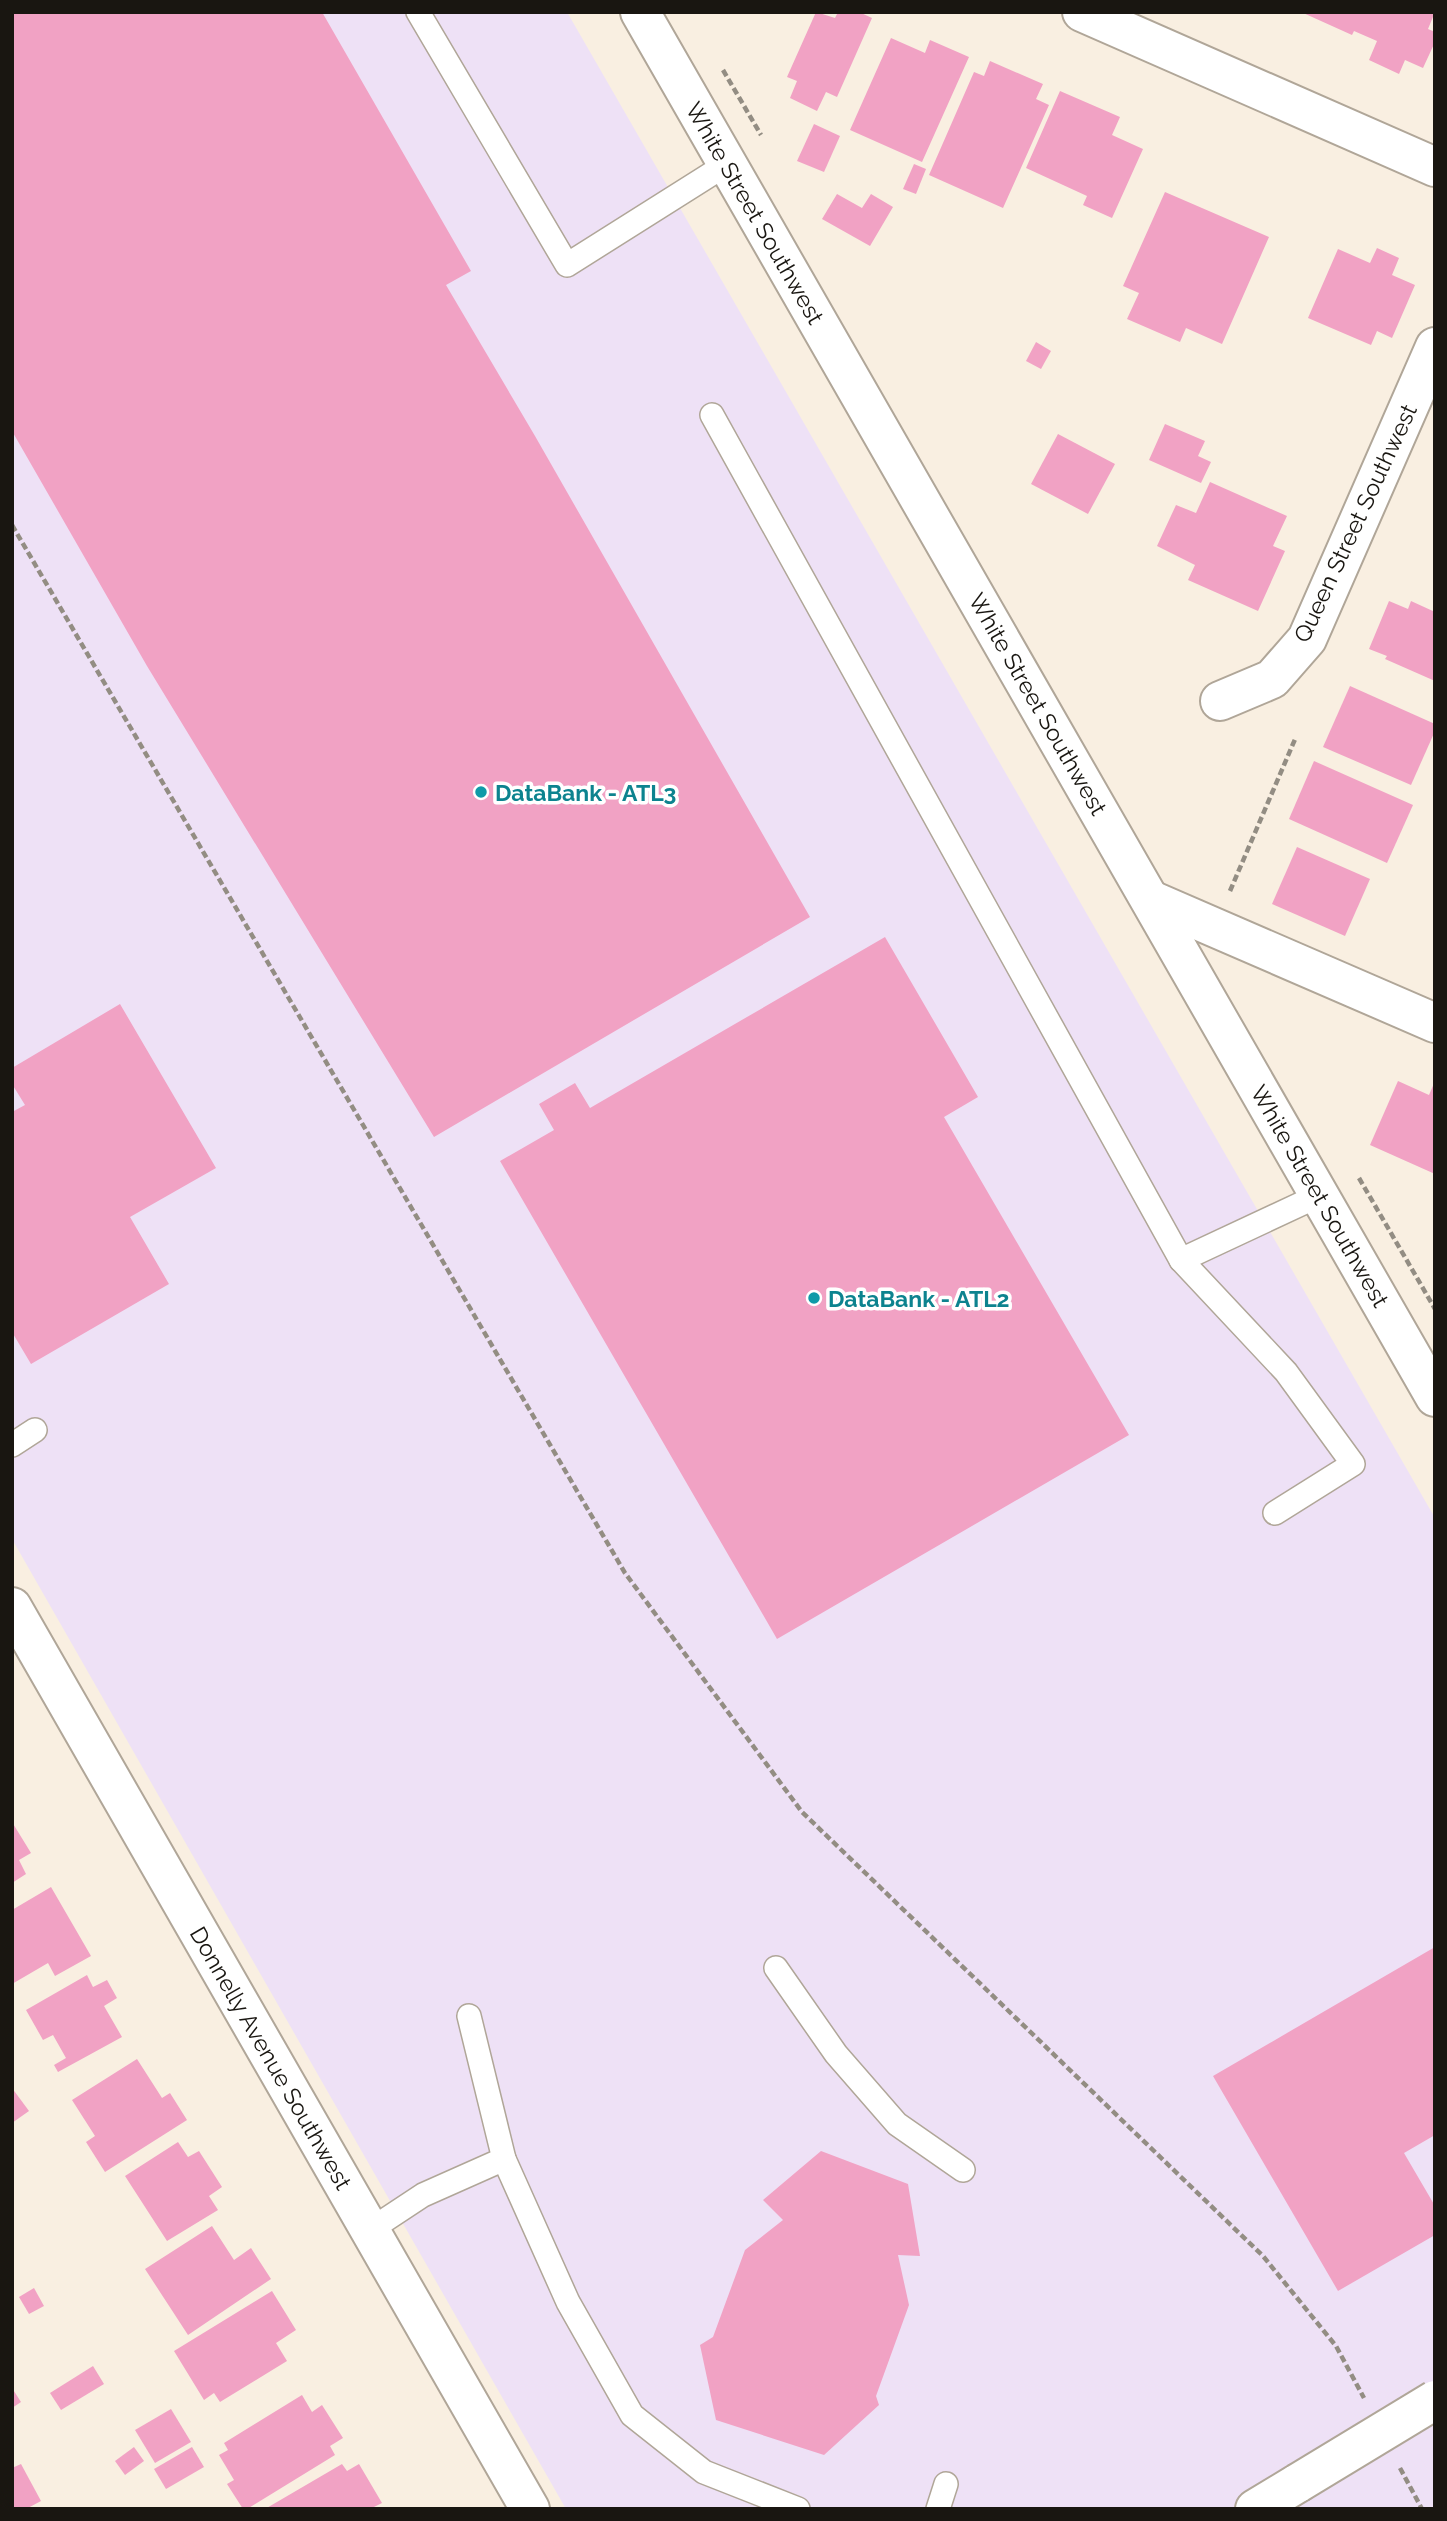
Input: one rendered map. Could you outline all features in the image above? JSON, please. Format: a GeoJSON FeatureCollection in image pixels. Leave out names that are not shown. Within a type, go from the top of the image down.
{"type":"FeatureCollection","features":[{"type":"Feature","properties":{"kind":"street","name":"White Street Southwest"},"geometry":{"type":"LineString","coordinates":[[640,12],[1435,1397]]}},
{"type":"Feature","properties":{"kind":"street"},"geometry":{"type":"LineString","coordinates":[[1082,12],[1435,167]]}},
{"type":"Feature","properties":{"kind":"street","name":"Queen Street Southwest"},"geometry":{"type":"LineString","coordinates":[[1220,701],[1272,679],[1307,639],[1435,347]]}},
{"type":"Feature","properties":{"kind":"street"},"geometry":{"type":"LineString","coordinates":[[1151,900],[1435,1023]]}},
{"type":"Feature","properties":{"kind":"street","name":"Donnelly Avenue Southwest"},"geometry":{"type":"LineString","coordinates":[[12,1607],[530,2509]]}},
{"type":"Feature","properties":{"kind":"street"},"geometry":{"type":"LineString","coordinates":[[1255,2509],[1435,2400]]}},
{"type":"Feature","properties":{"kind":"lane"},"geometry":{"type":"LineString","coordinates":[[418,12],[567,265],[727,164]]}},
{"type":"Feature","properties":{"kind":"lane"},"geometry":{"type":"LineString","coordinates":[[712,415],[1181,1260],[1286,1372],[1353,1464],[1275,1513]]}},
{"type":"Feature","properties":{"kind":"lane"},"geometry":{"type":"LineString","coordinates":[[1181,1260],[1320,1195]]}},
{"type":"Feature","properties":{"kind":"lane"},"geometry":{"type":"LineString","coordinates":[[12,1445],[35,1430]]}},
{"type":"Feature","properties":{"kind":"lane"},"geometry":{"type":"LineString","coordinates":[[776,1968],[836,2054],[897,2124],[963,2170]]}},
{"type":"Feature","properties":{"kind":"lane"},"geometry":{"type":"LineString","coordinates":[[469,2016],[504,2160],[568,2302],[632,2415],[704,2472],[798,2509]]}},
{"type":"Feature","properties":{"kind":"lane"},"geometry":{"type":"LineString","coordinates":[[370,2230],[423,2195],[504,2160]]}},
{"type":"Feature","properties":{"kind":"lane"},"geometry":{"type":"LineString","coordinates":[[937,2509],[946,2484]]}},
{"type":"Feature","properties":{"kind":"path"},"geometry":{"type":"LineString","coordinates":[[12,525],[625,1573],[802,1812],[1263,2256],[1336,2346],[1367,2404]]}},
{"type":"Feature","properties":{"kind":"path"},"geometry":{"type":"LineString","coordinates":[[1226,901],[1296,737]]}},
{"type":"Feature","properties":{"kind":"path"},"geometry":{"type":"LineString","coordinates":[[1397,2462],[1422,2509]]}},
{"type":"Feature","properties":{"kind":"shaded area"},"geometry":{"type":"Polygon","coordinates":[[[12,12],[567,12],[1435,1518],[1435,2509],[566,2509],[12,1539],[12,12]]]}},
{"type":"Feature","properties":{"kind":"building"},"geometry":{"type":"Polygon","coordinates":[[[12,12],[322,12],[471,271],[446,285],[810,917],[434,1137],[147,666],[12,431],[12,12]]]}},
{"type":"Feature","properties":{"kind":"building"},"geometry":{"type":"Polygon","coordinates":[[[816,12],[835,18],[838,12],[859,12],[872,18],[837,97],[826,92],[817,111],[790,98],[797,81],[787,77],[816,12]]]}},
{"type":"Feature","properties":{"kind":"building"},"geometry":{"type":"Polygon","coordinates":[[[1301,12],[1435,12],[1428,29],[1435,32],[1435,42],[1423,68],[1405,60],[1399,74],[1369,60],[1377,41],[1354,31],[1352,35],[1301,12]]]}},
{"type":"Feature","properties":{"kind":"building"},"geometry":{"type":"Polygon","coordinates":[[[891,38],[925,53],[930,40],[969,57],[922,162],[850,130],[891,38]]]}},
{"type":"Feature","properties":{"kind":"building"},"geometry":{"type":"Polygon","coordinates":[[[990,61],[1043,84],[1036,99],[1049,105],[1003,208],[929,175],[974,72],[984,76],[990,61]]]}},
{"type":"Feature","properties":{"kind":"building"},"geometry":{"type":"Polygon","coordinates":[[[1060,91],[1120,117],[1112,135],[1143,149],[1112,218],[1083,205],[1087,196],[1026,168],[1060,91]]]}},
{"type":"Feature","properties":{"kind":"building"},"geometry":{"type":"Polygon","coordinates":[[[814,124],[840,136],[824,172],[797,161],[814,124]]]}},
{"type":"Feature","properties":{"kind":"building"},"geometry":{"type":"Polygon","coordinates":[[[914,164],[926,169],[916,194],[903,189],[914,164]]]}},
{"type":"Feature","properties":{"kind":"building"},"geometry":{"type":"Polygon","coordinates":[[[1165,192],[1269,237],[1222,344],[1186,328],[1180,342],[1127,319],[1139,293],[1123,286],[1165,192]]]}},
{"type":"Feature","properties":{"kind":"building"},"geometry":{"type":"Polygon","coordinates":[[[837,194],[862,208],[871,194],[893,207],[870,246],[822,219],[837,194]]]}},
{"type":"Feature","properties":{"kind":"building"},"geometry":{"type":"Polygon","coordinates":[[[1377,248],[1399,258],[1392,275],[1415,285],[1392,338],[1377,331],[1371,345],[1308,318],[1338,249],[1370,263],[1377,248]]]}},
{"type":"Feature","properties":{"kind":"building"},"geometry":{"type":"Polygon","coordinates":[[[1036,342],[1051,351],[1041,369],[1026,361],[1036,342]]]}},
{"type":"Feature","properties":{"kind":"building"},"geometry":{"type":"Polygon","coordinates":[[[1165,424],[1205,441],[1198,456],[1211,462],[1201,483],[1149,460],[1165,424]]]}},
{"type":"Feature","properties":{"kind":"building"},"geometry":{"type":"Polygon","coordinates":[[[1058,434],[1115,464],[1088,514],[1031,484],[1058,434]]]}},
{"type":"Feature","properties":{"kind":"building"},"geometry":{"type":"Polygon","coordinates":[[[1210,482],[1287,516],[1273,546],[1285,551],[1258,611],[1188,580],[1195,565],[1157,546],[1176,505],[1196,513],[1210,482]]]}},
{"type":"Feature","properties":{"kind":"building"},"geometry":{"type":"Polygon","coordinates":[[[1389,601],[1408,609],[1411,601],[1435,612],[1435,681],[1369,649],[1389,601]]]}},
{"type":"Feature","properties":{"kind":"building"},"geometry":{"type":"Polygon","coordinates":[[[1350,686],[1435,724],[1435,731],[1411,785],[1323,747],[1350,686]]]}},
{"type":"Feature","properties":{"kind":"building"},"geometry":{"type":"Polygon","coordinates":[[[1314,761],[1413,805],[1387,863],[1289,819],[1314,761]]]}},
{"type":"Feature","properties":{"kind":"building"},"geometry":{"type":"Polygon","coordinates":[[[1297,847],[1370,879],[1345,936],[1272,904],[1297,847]]]}},
{"type":"Feature","properties":{"kind":"building","name":"DataBank - ATL2"},"geometry":{"type":"Polygon","coordinates":[[[885,937],[978,1097],[944,1117],[1129,1435],[777,1639],[500,1161],[554,1130],[539,1104],[575,1083],[590,1108],[885,937]]]}},
{"type":"Feature","properties":{"kind":"building"},"geometry":{"type":"Polygon","coordinates":[[[120,1004],[216,1168],[130,1217],[169,1284],[31,1364],[12,1332],[12,1112],[25,1105],[12,1084],[12,1068],[120,1004]]]}},
{"type":"Feature","properties":{"kind":"building"},"geometry":{"type":"Polygon","coordinates":[[[1398,1081],[1429,1095],[1435,1081],[1435,1174],[1370,1145],[1398,1081]]]}},
{"type":"Feature","properties":{"kind":"building"},"geometry":{"type":"Polygon","coordinates":[[[12,1822],[31,1853],[19,1860],[26,1874],[12,1883],[12,1822]]]}},
{"type":"Feature","properties":{"kind":"building"},"geometry":{"type":"Polygon","coordinates":[[[51,1887],[91,1956],[55,1976],[48,1963],[12,1984],[12,1910],[51,1887]]]}},
{"type":"Feature","properties":{"kind":"building"},"geometry":{"type":"Polygon","coordinates":[[[1435,1947],[1435,2135],[1404,2153],[1435,2206],[1435,2235],[1338,2291],[1213,2076],[1435,1947]]]}},
{"type":"Feature","properties":{"kind":"building"},"geometry":{"type":"Polygon","coordinates":[[[87,1975],[93,1987],[107,1980],[117,1998],[104,2006],[122,2037],[58,2072],[54,2065],[66,2058],[53,2035],[43,2040],[26,2010],[87,1975]]]}},
{"type":"Feature","properties":{"kind":"building"},"geometry":{"type":"Polygon","coordinates":[[[137,2059],[162,2098],[170,2093],[187,2120],[105,2172],[86,2142],[95,2136],[72,2100],[137,2059]]]}},
{"type":"Feature","properties":{"kind":"building"},"geometry":{"type":"Polygon","coordinates":[[[12,2088],[29,2111],[12,2123],[12,2088]]]}},
{"type":"Feature","properties":{"kind":"building"},"geometry":{"type":"Polygon","coordinates":[[[178,2142],[188,2157],[199,2151],[222,2187],[209,2196],[218,2210],[167,2241],[125,2176],[178,2142]]]}},
{"type":"Feature","properties":{"kind":"building"},"geometry":{"type":"Polygon","coordinates":[[[821,2151],[908,2184],[920,2256],[898,2255],[909,2305],[876,2396],[879,2405],[824,2455],[716,2420],[700,2345],[713,2337],[745,2250],[783,2220],[763,2200],[821,2151]]]}},
{"type":"Feature","properties":{"kind":"building"},"geometry":{"type":"Polygon","coordinates":[[[212,2226],[234,2260],[251,2248],[271,2279],[188,2335],[145,2269],[212,2226]]]}},
{"type":"Feature","properties":{"kind":"building"},"geometry":{"type":"Polygon","coordinates":[[[34,2288],[44,2306],[29,2314],[19,2297],[34,2288]]]}},
{"type":"Feature","properties":{"kind":"building"},"geometry":{"type":"Polygon","coordinates":[[[272,2291],[296,2330],[276,2343],[287,2361],[220,2402],[214,2393],[204,2400],[174,2351],[272,2291]]]}},
{"type":"Feature","properties":{"kind":"building"},"geometry":{"type":"Polygon","coordinates":[[[93,2366],[104,2384],[61,2410],[50,2393],[93,2366]]]}},
{"type":"Feature","properties":{"kind":"building"},"geometry":{"type":"Polygon","coordinates":[[[12,2388],[21,2402],[12,2408],[12,2388]]]}},
{"type":"Feature","properties":{"kind":"building"},"geometry":{"type":"Polygon","coordinates":[[[302,2395],[312,2412],[322,2405],[343,2438],[330,2446],[335,2455],[243,2509],[227,2484],[234,2480],[219,2455],[228,2450],[224,2443],[302,2395]]]}},
{"type":"Feature","properties":{"kind":"building"},"geometry":{"type":"Polygon","coordinates":[[[171,2409],[191,2442],[155,2463],[135,2430],[171,2409]]]}},
{"type":"Feature","properties":{"kind":"building"},"geometry":{"type":"Polygon","coordinates":[[[134,2447],[144,2461],[125,2475],[115,2461],[134,2447]]]}},
{"type":"Feature","properties":{"kind":"building"},"geometry":{"type":"Polygon","coordinates":[[[192,2447],[204,2467],[166,2489],[154,2469],[192,2447]]]}},
{"type":"Feature","properties":{"kind":"building"},"geometry":{"type":"Polygon","coordinates":[[[21,2464],[41,2501],[26,2509],[12,2509],[12,2468],[21,2464]]]}},
{"type":"Feature","properties":{"kind":"building"},"geometry":{"type":"Polygon","coordinates":[[[342,2464],[347,2471],[359,2464],[382,2503],[370,2509],[265,2509],[342,2464]]]}},
{"type":"Feature","properties":{"kind":"place","name":"DataBank - ATL3"},"geometry":{"type":"Point","coordinates":[481,792]}},
{"type":"Feature","properties":{"kind":"place","name":"DataBank - ATL2"},"geometry":{"type":"Point","coordinates":[814,1298]}}]}
